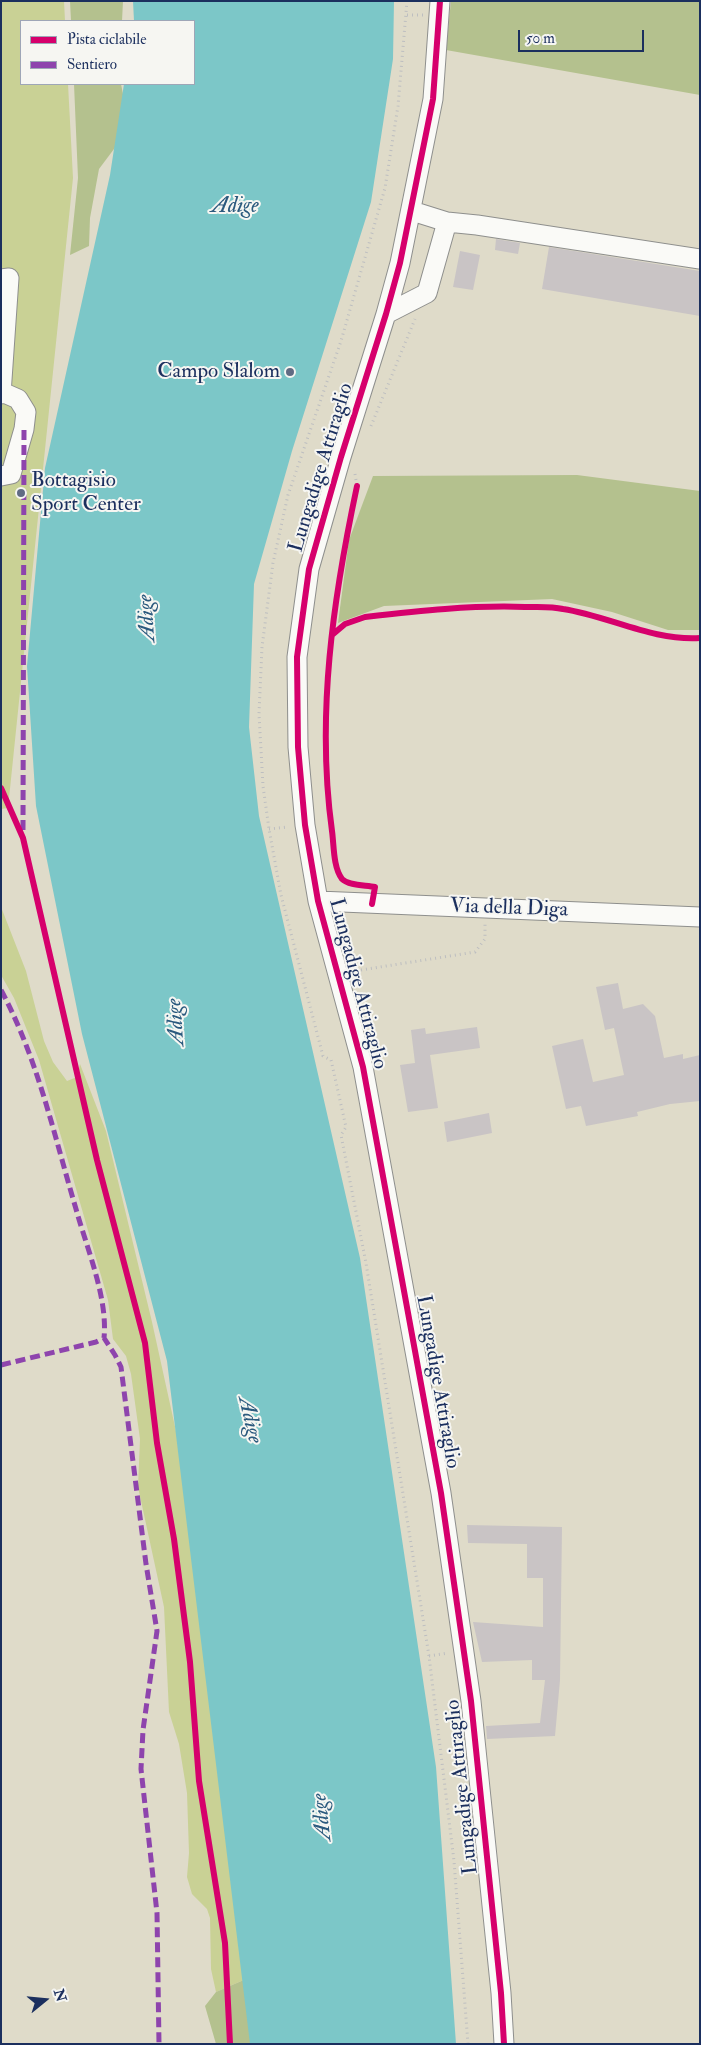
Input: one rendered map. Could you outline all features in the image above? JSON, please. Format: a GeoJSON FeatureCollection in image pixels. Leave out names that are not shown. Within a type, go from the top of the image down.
{"type":"FeatureCollection","features":[{"type":"Feature","properties":{"kind":"street","name":"Lungadige Attiraglio"},"geometry":{"type":"LineString","coordinates":[[440,1],[434,99],[412,211],[386,314],[341,457],[309,569],[297,657],[298,747],[305,826],[318,901],[363,1067],[441,1493],[471,1701],[501,1992],[504,2044]]}},
{"type":"Feature","properties":{"kind":"street"},"geometry":{"type":"LineString","coordinates":[[412,211],[447,222],[477,224],[700,258]]}},
{"type":"Feature","properties":{"kind":"street"},"geometry":{"type":"LineString","coordinates":[[386,314],[427,293],[447,222]]}},
{"type":"Feature","properties":{"kind":"street"},"geometry":{"type":"LineString","coordinates":[[1,279],[9,278],[2,393],[18,399],[26,412],[24,429],[11,474],[1,476]]}},
{"type":"Feature","properties":{"kind":"street","name":"Via della Diga"},"geometry":{"type":"LineString","coordinates":[[318,901],[700,917]]}},
{"type":"Feature","properties":{"kind":"path"},"geometry":{"type":"LineString","coordinates":[[369,432],[427,293]]}},
{"type":"Feature","properties":{"kind":"path"},"geometry":{"type":"LineString","coordinates":[[354,467],[357,486]]}},
{"type":"Feature","properties":{"kind":"path"},"geometry":{"type":"LineString","coordinates":[[361,970],[475,952],[485,939],[484,908]]}},
{"type":"Feature","properties":{"kind":"green space","name":"Bottagisio Sport Center"},"geometry":{"type":"Polygon","coordinates":[[[1,1],[64,1],[65,20],[20,20],[20,85],[68,85],[73,178],[8,808],[1,809],[1,1]]]}},
{"type":"Feature","properties":{"kind":"green space"},"geometry":{"type":"Polygon","coordinates":[[[70,1],[123,1],[122,20],[71,20],[70,1]]]}},
{"type":"Feature","properties":{"kind":"green space"},"geometry":{"type":"Polygon","coordinates":[[[451,1],[700,1],[700,95],[446,50],[451,1]]]}},
{"type":"Feature","properties":{"kind":"green space"},"geometry":{"type":"Polygon","coordinates":[[[74,85],[121,85],[125,104],[117,145],[99,169],[90,218],[89,246],[70,255],[78,178],[74,85]]]}},
{"type":"Feature","properties":{"kind":"green space"},"geometry":{"type":"Polygon","coordinates":[[[577,475],[700,491],[700,630],[668,630],[612,612],[552,599],[384,606],[338,623],[349,540],[373,476],[577,475]]]}},
{"type":"Feature","properties":{"kind":"green space"},"geometry":{"type":"Polygon","coordinates":[[[1,907],[26,971],[44,1041],[53,1062],[67,1081],[77,1077],[80,1064],[106,1131],[152,1322],[181,1454],[253,1976],[216,1992],[211,1969],[210,1918],[207,1909],[192,1894],[187,1877],[189,1853],[187,1793],[179,1744],[169,1712],[164,1607],[138,1487],[140,1439],[131,1374],[126,1356],[113,1339],[108,1300],[39,1060],[14,998],[1,975],[1,907]]]}},
{"type":"Feature","properties":{"kind":"green space"},"geometry":{"type":"Polygon","coordinates":[[[253,1976],[259,2044],[216,2044],[205,2006],[216,1992],[253,1976]]]}},
{"type":"Feature","properties":{"kind":"water","name":"Adige"},"geometry":{"type":"Polygon","coordinates":[[[133,1],[394,1],[393,59],[371,202],[292,451],[254,584],[249,727],[259,816],[360,1258],[436,1767],[456,2044],[250,2044],[167,1361],[82,1034],[36,806],[27,666],[45,468],[110,175],[124,85],[195,85],[195,20],[134,20],[133,1]]]}},
{"type":"Feature","properties":{"kind":"building"},"geometry":{"type":"Polygon","coordinates":[[[496,239],[520,243],[518,254],[495,250],[496,239]]]}},
{"type":"Feature","properties":{"kind":"building"},"geometry":{"type":"Polygon","coordinates":[[[549,247],[700,271],[700,316],[542,289],[549,247]]]}},
{"type":"Feature","properties":{"kind":"building"},"geometry":{"type":"Polygon","coordinates":[[[460,251],[480,255],[473,290],[453,287],[460,251]]]}},
{"type":"Feature","properties":{"kind":"building"},"geometry":{"type":"Polygon","coordinates":[[[618,983],[623,1009],[643,1004],[655,1016],[664,1058],[683,1054],[683,1059],[700,1055],[700,1101],[670,1104],[637,1112],[638,1116],[586,1126],[581,1106],[566,1109],[552,1046],[583,1039],[593,1082],[624,1075],[614,1028],[605,1030],[596,987],[618,983]]]}},
{"type":"Feature","properties":{"kind":"building"},"geometry":{"type":"Polygon","coordinates":[[[477,1027],[480,1048],[430,1055],[438,1108],[408,1112],[400,1065],[415,1063],[411,1030],[425,1028],[426,1034],[477,1027]]]}},
{"type":"Feature","properties":{"kind":"building"},"geometry":{"type":"Polygon","coordinates":[[[489,1113],[492,1133],[447,1142],[444,1122],[489,1113]]]}},
{"type":"Feature","properties":{"kind":"building"},"geometry":{"type":"Polygon","coordinates":[[[467,1525],[562,1527],[560,1680],[555,1736],[487,1739],[486,1726],[540,1723],[545,1680],[532,1680],[532,1660],[482,1662],[473,1622],[543,1627],[543,1578],[527,1578],[527,1544],[468,1543],[467,1525]]]}},
{"type":"Feature","properties":{"kind":"marked path"},"geometry":{"type":"LineString","coordinates":[[23,830],[24,429]]}},
{"type":"Feature","properties":{"kind":"marked path"},"geometry":{"type":"LineString","coordinates":[[1,990],[25,1043],[52,1125],[100,1290],[103,1307],[104,1338]]}},
{"type":"Feature","properties":{"kind":"marked path"},"geometry":{"type":"LineString","coordinates":[[1,1365],[96,1342],[104,1338],[121,1367],[146,1564],[157,1631],[143,1730],[141,1769],[157,1913],[159,2044]]}},
{"type":"Feature","properties":{"kind":"cycle path"},"geometry":{"type":"LineString","coordinates":[[440,1],[433,99],[400,263],[309,569],[297,657],[298,747],[305,825],[318,901],[363,1067],[441,1493],[471,1701],[501,1993],[504,2044]]}},
{"type":"Feature","properties":{"kind":"cycle path"},"geometry":{"type":"LineString","coordinates":[[357,486],[334,614],[327,701],[327,788],[334,856],[339,874],[342,879],[353,884],[375,887],[372,904]]}},
{"type":"Feature","properties":{"kind":"cycle path"},"geometry":{"type":"LineString","coordinates":[[332,635],[345,624],[365,617],[465,608],[544,607],[580,612],[665,636],[700,638]]}},
{"type":"Feature","properties":{"kind":"cycle path"},"geometry":{"type":"LineString","coordinates":[[1,788],[23,838],[97,1160],[145,1343],[157,1443],[174,1539],[190,1662],[199,1781],[225,1943],[230,2044]]}},
{"type":"Feature","properties":{"kind":"place","name":"Campo Slalom"},"geometry":{"type":"Point","coordinates":[290,372]}},
{"type":"Feature","properties":{"kind":"place","name":"Bottagisio Sport Center"},"geometry":{"type":"Point","coordinates":[21,493]}}]}
